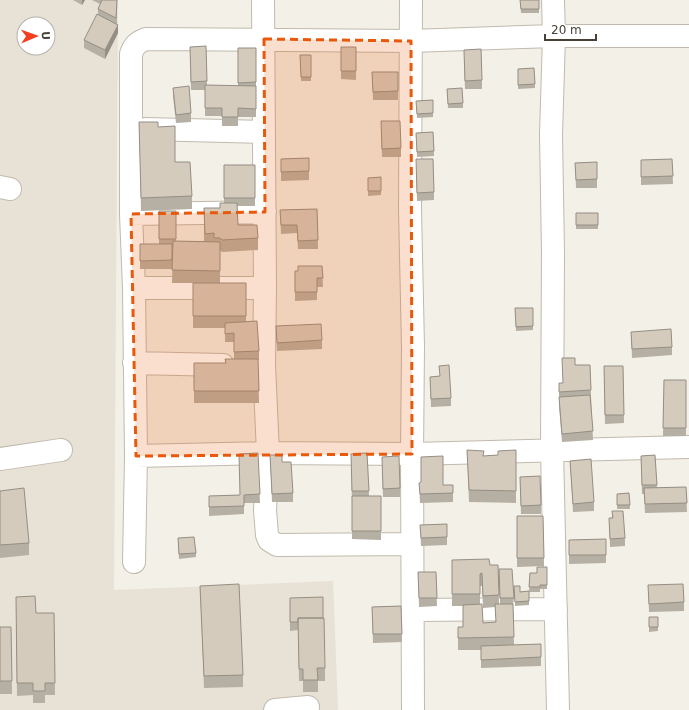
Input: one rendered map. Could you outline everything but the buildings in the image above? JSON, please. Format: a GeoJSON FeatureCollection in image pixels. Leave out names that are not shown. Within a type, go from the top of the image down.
{"type":"FeatureCollection","features":[{"type":"Feature","properties":{"kind":"street"},"geometry":{"type":"LineString","coordinates":[[263,0],[265,212],[264,365],[268,453],[265,510],[267,535],[269,540],[273,543],[284,546],[412,544]]}},
{"type":"Feature","properties":{"kind":"street"},"geometry":{"type":"LineString","coordinates":[[411,0],[410,209],[413,347],[413,710]]}},
{"type":"Feature","properties":{"kind":"street"},"geometry":{"type":"LineString","coordinates":[[553,0],[554,36],[551,135],[554,252],[552,450],[558,710]]}},
{"type":"Feature","properties":{"kind":"street"},"geometry":{"type":"LineString","coordinates":[[134,562],[136,456],[134,288],[131,214],[131,54],[137,44],[146,39],[411,41],[554,36],[689,36]]}},
{"type":"Feature","properties":{"kind":"street"},"geometry":{"type":"LineString","coordinates":[[131,129],[264,132]]}},
{"type":"Feature","properties":{"kind":"street"},"geometry":{"type":"LineString","coordinates":[[131,214],[265,212]]}},
{"type":"Feature","properties":{"kind":"street"},"geometry":{"type":"LineString","coordinates":[[134,288],[265,288]]}},
{"type":"Feature","properties":{"kind":"street"},"geometry":{"type":"LineString","coordinates":[[134,363],[264,365]]}},
{"type":"Feature","properties":{"kind":"street"},"geometry":{"type":"LineString","coordinates":[[136,456],[268,453],[412,454],[689,446]]}},
{"type":"Feature","properties":{"kind":"street"},"geometry":{"type":"LineString","coordinates":[[0,459],[61,450]]}},
{"type":"Feature","properties":{"kind":"street"},"geometry":{"type":"LineString","coordinates":[[413,610],[556,609]]}},
{"type":"Feature","properties":{"kind":"street"},"geometry":{"type":"LineString","coordinates":[[275,710],[308,707]]}},
{"type":"Feature","properties":{"kind":"highlighted area"},"geometry":{"type":"Polygon","coordinates":[[[264,39],[411,41],[412,454],[136,456],[131,214],[265,212],[264,39]]]}},
{"type":"Feature","properties":{"kind":"shaded area"},"geometry":{"type":"Polygon","coordinates":[[[0,0],[118,0],[114,590],[333,581],[338,710],[0,710],[0,0]]]}}]}
